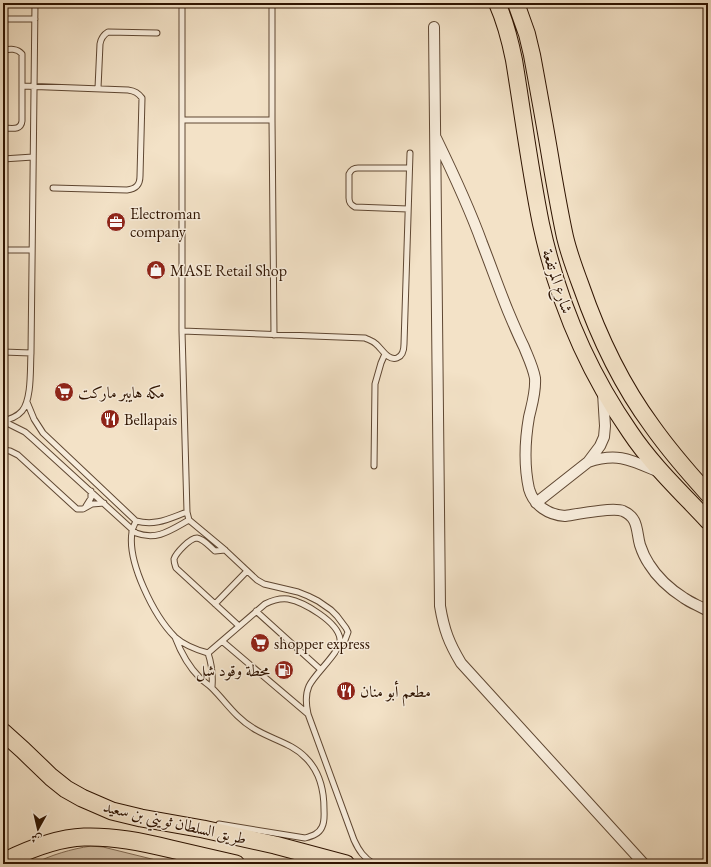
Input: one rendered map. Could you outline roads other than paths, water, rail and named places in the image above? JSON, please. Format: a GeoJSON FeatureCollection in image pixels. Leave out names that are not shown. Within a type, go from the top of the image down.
{"type":"FeatureCollection","features":[{"type":"Feature","properties":{"kind":"highway","name":"طريق السلطان ثويني بن سعيد"},"geometry":{"type":"LineString","coordinates":[[3,732],[66,789],[82,798],[112,811],[275,845],[346,864]]}},
{"type":"Feature","properties":{"kind":"highway","name":"طريق السلطان ثويني بن سعيد"},"geometry":{"type":"LineString","coordinates":[[3,862],[53,842],[83,837],[112,838],[145,843],[236,864]]}},
{"type":"Feature","properties":{"kind":"main road","name":"شارع المرتفعة"},"geometry":{"type":"LineString","coordinates":[[497,3],[510,41],[542,225],[562,298],[576,334],[603,391],[630,433],[662,474],[708,521]]}},
{"type":"Feature","properties":{"kind":"main road","name":"شارع المرتفعة"},"geometry":{"type":"LineString","coordinates":[[516,3],[527,34],[532,55],[565,238],[587,303],[600,335],[644,414],[669,449],[708,494]]}},
{"type":"Feature","properties":{"kind":"street"},"geometry":{"type":"LineString","coordinates":[[434,27],[440,606],[443,626],[461,663],[644,864]]}},
{"type":"Feature","properties":{"kind":"street"},"geometry":{"type":"LineString","coordinates":[[435,136],[465,200],[509,314],[533,368],[535,388],[528,427],[526,456],[532,497],[536,503],[546,511],[559,515],[566,516],[614,510],[624,512],[629,515],[637,525],[640,546],[654,572],[683,598],[708,611]]}},
{"type":"Feature","properties":{"kind":"street"},"geometry":{"type":"LineString","coordinates":[[536,503],[588,462],[600,446],[604,437],[606,426],[603,391]]}},
{"type":"Feature","properties":{"kind":"street"},"geometry":{"type":"LineString","coordinates":[[588,462],[598,458],[617,457],[634,462],[662,474]]}},
{"type":"Feature","properties":{"kind":"lane"},"geometry":{"type":"LineString","coordinates":[[35,3],[31,353],[28,402],[34,419],[43,433],[136,521],[157,523],[186,512]]}},
{"type":"Feature","properties":{"kind":"lane"},"geometry":{"type":"LineString","coordinates":[[182,3],[182,331],[186,512],[189,520],[225,550],[257,580],[264,584],[308,596],[318,601],[337,616],[346,628],[348,632],[346,640],[320,669],[308,686],[306,704],[308,714],[354,840],[359,851],[367,860],[374,864]]}},
{"type":"Feature","properties":{"kind":"lane"},"geometry":{"type":"LineString","coordinates":[[272,3],[274,335]]}},
{"type":"Feature","properties":{"kind":"lane"},"geometry":{"type":"LineString","coordinates":[[3,19],[35,19]]}},
{"type":"Feature","properties":{"kind":"lane"},"geometry":{"type":"LineString","coordinates":[[98,88],[101,39],[104,35],[108,32],[157,33]]}},
{"type":"Feature","properties":{"kind":"lane"},"geometry":{"type":"LineString","coordinates":[[3,50],[16,49],[22,54],[22,124],[17,128],[3,128]]}},
{"type":"Feature","properties":{"kind":"lane"},"geometry":{"type":"LineString","coordinates":[[22,86],[134,90],[142,98],[140,181],[137,186],[132,189],[53,188]]}},
{"type":"Feature","properties":{"kind":"lane"},"geometry":{"type":"LineString","coordinates":[[182,120],[272,120]]}},
{"type":"Feature","properties":{"kind":"lane"},"geometry":{"type":"LineString","coordinates":[[182,331],[365,338],[378,345],[390,358],[396,359],[400,357],[404,348],[410,152]]}},
{"type":"Feature","properties":{"kind":"lane"},"geometry":{"type":"LineString","coordinates":[[3,158],[33,158]]}},
{"type":"Feature","properties":{"kind":"lane"},"geometry":{"type":"LineString","coordinates":[[408,209],[355,207],[351,205],[349,202],[349,174],[354,168],[409,168]]}},
{"type":"Feature","properties":{"kind":"lane"},"geometry":{"type":"LineString","coordinates":[[3,250],[32,250]]}},
{"type":"Feature","properties":{"kind":"lane"},"geometry":{"type":"LineString","coordinates":[[3,352],[31,353]]}},
{"type":"Feature","properties":{"kind":"lane"},"geometry":{"type":"LineString","coordinates":[[374,466],[375,384],[385,354]]}},
{"type":"Feature","properties":{"kind":"lane"},"geometry":{"type":"LineString","coordinates":[[3,420],[14,418],[22,411],[28,402]]}},
{"type":"Feature","properties":{"kind":"lane"},"geometry":{"type":"LineString","coordinates":[[3,420],[25,432],[34,439],[104,503],[132,531],[143,536],[158,536],[189,520]]}},
{"type":"Feature","properties":{"kind":"lane"},"geometry":{"type":"LineString","coordinates":[[3,450],[10,451],[18,455],[74,508],[80,510],[96,503],[104,503]]}},
{"type":"Feature","properties":{"kind":"lane"},"geometry":{"type":"LineString","coordinates":[[86,507],[90,502],[91,491]]}},
{"type":"Feature","properties":{"kind":"lane"},"geometry":{"type":"LineString","coordinates":[[136,521],[132,531],[132,550],[138,575],[156,610],[175,637],[185,660],[202,680],[212,687],[240,719],[266,736],[294,748],[306,758],[316,770],[322,784],[324,817],[322,827],[315,835],[305,838],[211,824]]}},
{"type":"Feature","properties":{"kind":"lane"},"geometry":{"type":"LineString","coordinates":[[225,550],[215,551],[202,540],[198,538],[194,539],[178,553],[174,563],[176,568],[239,626]]}},
{"type":"Feature","properties":{"kind":"lane"},"geometry":{"type":"LineString","coordinates":[[215,604],[247,571]]}},
{"type":"Feature","properties":{"kind":"lane"},"geometry":{"type":"LineString","coordinates":[[208,653],[265,604],[273,600],[281,599],[297,602],[316,611],[325,618],[337,631],[340,639],[339,647]]}},
{"type":"Feature","properties":{"kind":"lane"},"geometry":{"type":"LineString","coordinates":[[256,611],[320,669]]}},
{"type":"Feature","properties":{"kind":"lane"},"geometry":{"type":"LineString","coordinates":[[175,637],[191,647],[208,653]]}},
{"type":"Feature","properties":{"kind":"lane"},"geometry":{"type":"LineString","coordinates":[[222,641],[308,714]]}},
{"type":"Feature","properties":{"kind":"lane"},"geometry":{"type":"LineString","coordinates":[[208,653],[213,670],[212,687]]}},
{"type":"Feature","properties":{"kind":"lane"},"geometry":{"type":"LineString","coordinates":[[168,822],[204,823]]}},
{"type":"Feature","properties":{"kind":"place","name":"Electroman company"},"geometry":{"type":"Point","coordinates":[116,222]}},
{"type":"Feature","properties":{"kind":"place","name":"MASE Retail Shop"},"geometry":{"type":"Point","coordinates":[156,270]}},
{"type":"Feature","properties":{"kind":"place","name":"مكه هايبر ماركت"},"geometry":{"type":"Point","coordinates":[64,392]}},
{"type":"Feature","properties":{"kind":"place","name":"Bellapais"},"geometry":{"type":"Point","coordinates":[110,419]}},
{"type":"Feature","properties":{"kind":"place","name":"shopper express"},"geometry":{"type":"Point","coordinates":[260,643]}},
{"type":"Feature","properties":{"kind":"place","name":"محطة وقود شل"},"geometry":{"type":"Point","coordinates":[284,670]}},
{"type":"Feature","properties":{"kind":"place","name":"مطعم أبو منان"},"geometry":{"type":"Point","coordinates":[346,691]}}]}
